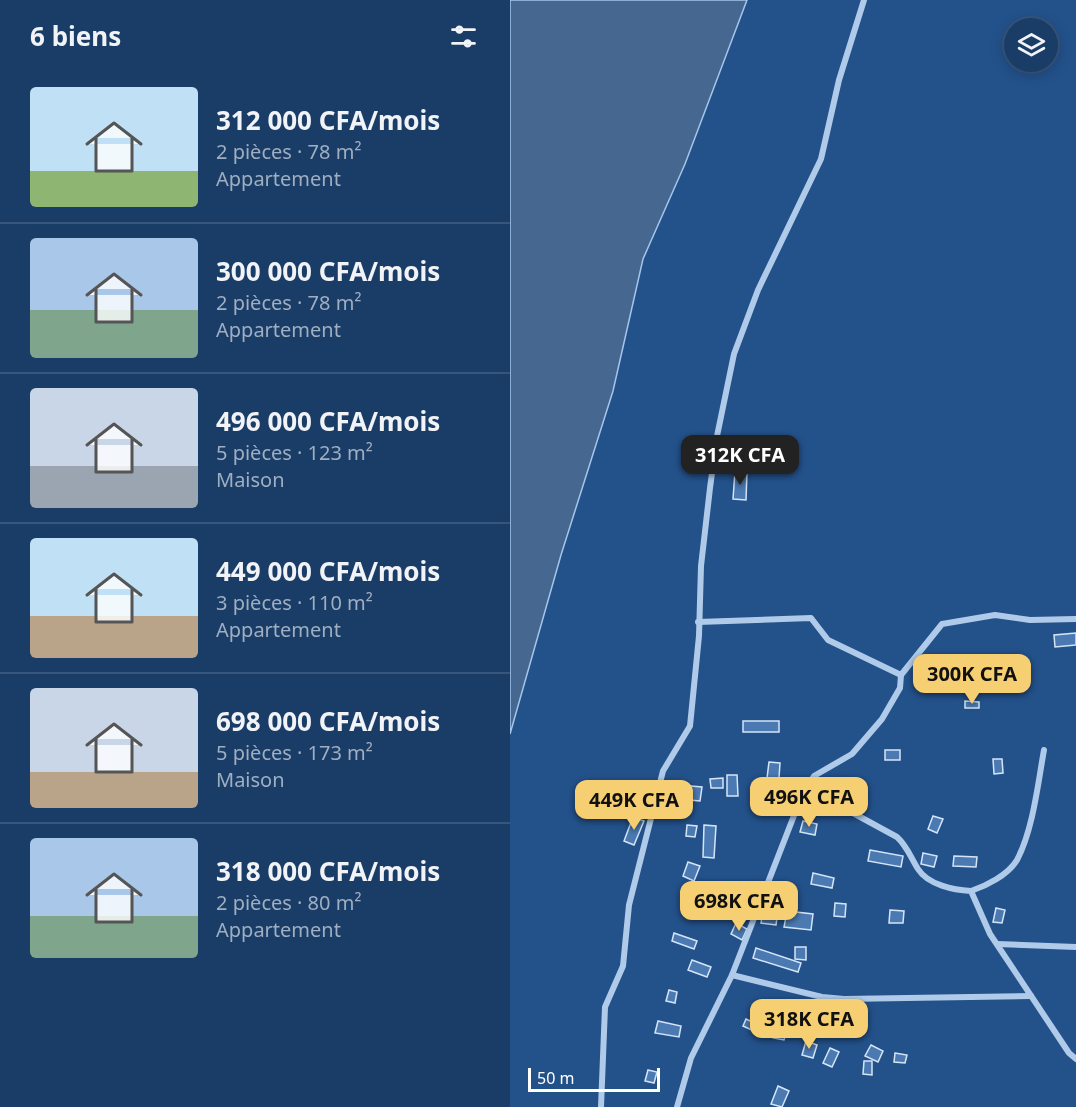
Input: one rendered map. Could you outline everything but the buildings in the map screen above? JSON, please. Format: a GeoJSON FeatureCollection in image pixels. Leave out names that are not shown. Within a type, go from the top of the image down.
{"type":"FeatureCollection","features":[{"type":"Feature","properties":{"kind":"street"},"geometry":{"type":"LineString","coordinates":[[601,1107],[605,1007],[623,966],[629,905],[663,771],[690,726],[701,566],[717,436],[734,354],[758,290],[821,159],[839,80],[864,0]]}},
{"type":"Feature","properties":{"kind":"street"},"geometry":{"type":"LineString","coordinates":[[677,1107],[691,1058],[732,975],[790,821],[814,776],[852,754],[882,719],[900,688],[901,675],[942,624],[995,615],[1030,620],[1076,619]]}},
{"type":"Feature","properties":{"kind":"street"},"geometry":{"type":"LineString","coordinates":[[698,622],[811,618],[828,640],[901,675]]}},
{"type":"Feature","properties":{"kind":"street"},"geometry":{"type":"LineString","coordinates":[[807,788],[897,837],[905,844],[920,872],[927,877],[952,890],[971,891],[987,886],[1016,861],[1038,787],[1044,750]]}},
{"type":"Feature","properties":{"kind":"street"},"geometry":{"type":"LineString","coordinates":[[971,891],[997,944],[1068,1053],[1076,1059]]}},
{"type":"Feature","properties":{"kind":"street"},"geometry":{"type":"LineString","coordinates":[[997,944],[1076,947]]}},
{"type":"Feature","properties":{"kind":"street"},"geometry":{"type":"LineString","coordinates":[[732,975],[844,999],[1031,996]]}},
{"type":"Feature","properties":{"kind":"water"},"geometry":{"type":"Polygon","coordinates":[[[510,0],[747,0],[685,164],[643,259],[613,391],[561,555],[510,734],[510,0]]]}}]}
